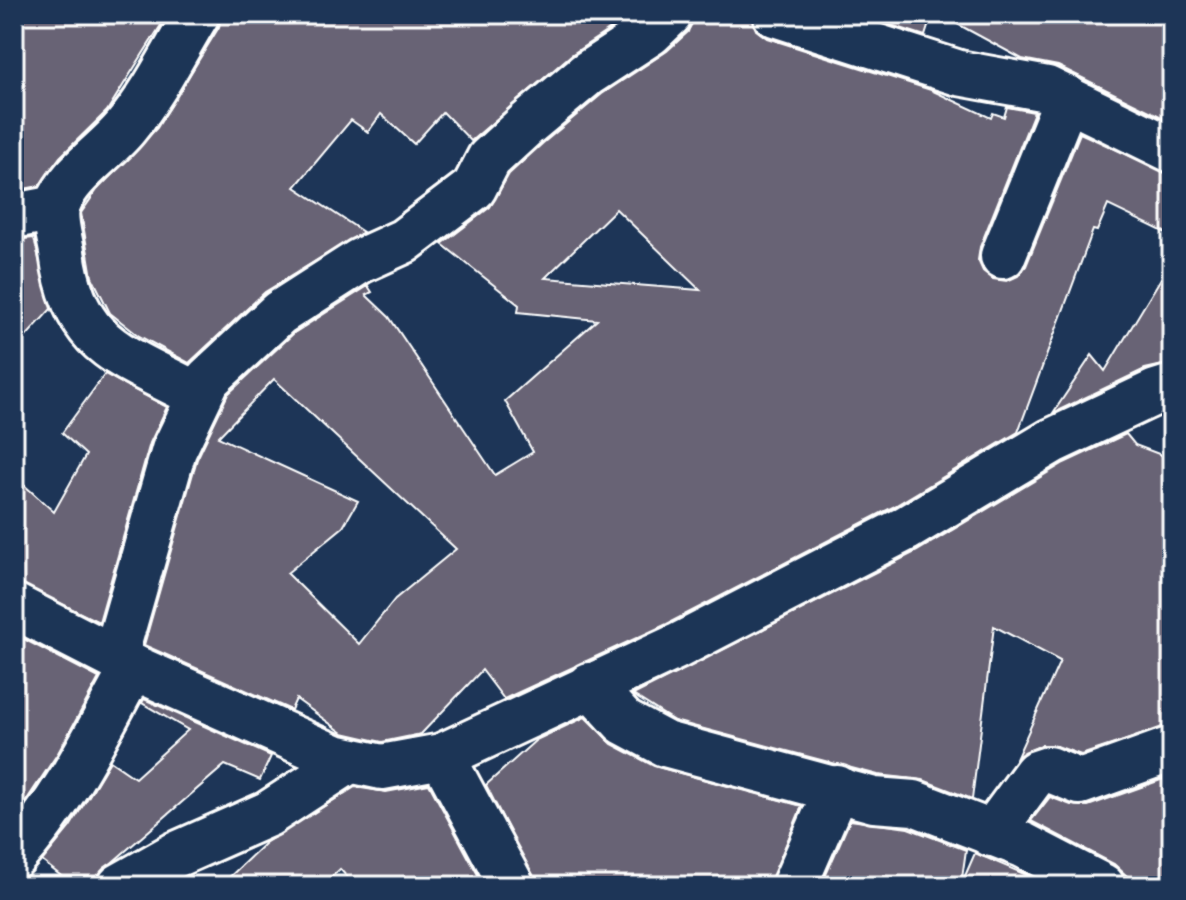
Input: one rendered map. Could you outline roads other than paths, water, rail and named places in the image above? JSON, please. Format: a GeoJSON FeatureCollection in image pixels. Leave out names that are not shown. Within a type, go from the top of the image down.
{"type":"FeatureCollection","features":[{"type":"Feature","properties":{"kind":"street"},"geometry":{"type":"LineString","coordinates":[[197,14],[159,82],[134,117],[63,193],[35,212],[64,269],[75,311],[101,343],[199,396]]}},
{"type":"Feature","properties":{"kind":"street"},"geometry":{"type":"LineString","coordinates":[[14,856],[31,838],[63,789],[124,662],[174,450],[208,379],[279,313],[360,261],[404,241],[474,188],[489,159],[536,116],[587,74],[650,33],[670,14]]}},
{"type":"Feature","properties":{"kind":"street"},"geometry":{"type":"LineString","coordinates":[[775,14],[959,73],[1047,89],[1172,150]]}},
{"type":"Feature","properties":{"kind":"street"},"geometry":{"type":"LineString","coordinates":[[1003,256],[1067,98]]}},
{"type":"Feature","properties":{"kind":"street"},"geometry":{"type":"LineString","coordinates":[[14,606],[124,662],[349,761],[382,767],[442,756],[678,646],[905,529],[1052,441],[1172,387]]}},
{"type":"Feature","properties":{"kind":"street"},"geometry":{"type":"LineString","coordinates":[[590,685],[624,722],[665,744],[874,800],[914,803],[1023,845],[1102,886]]}},
{"type":"Feature","properties":{"kind":"street"},"geometry":{"type":"LineString","coordinates":[[991,834],[1036,773],[1048,769],[1080,782],[1172,749]]}},
{"type":"Feature","properties":{"kind":"street"},"geometry":{"type":"LineString","coordinates":[[442,756],[512,886]]}},
{"type":"Feature","properties":{"kind":"street"},"geometry":{"type":"LineString","coordinates":[[120,886],[175,855],[268,814],[349,761]]}},
{"type":"Feature","properties":{"kind":"street"},"geometry":{"type":"LineString","coordinates":[[794,886],[837,788]]}}]}
